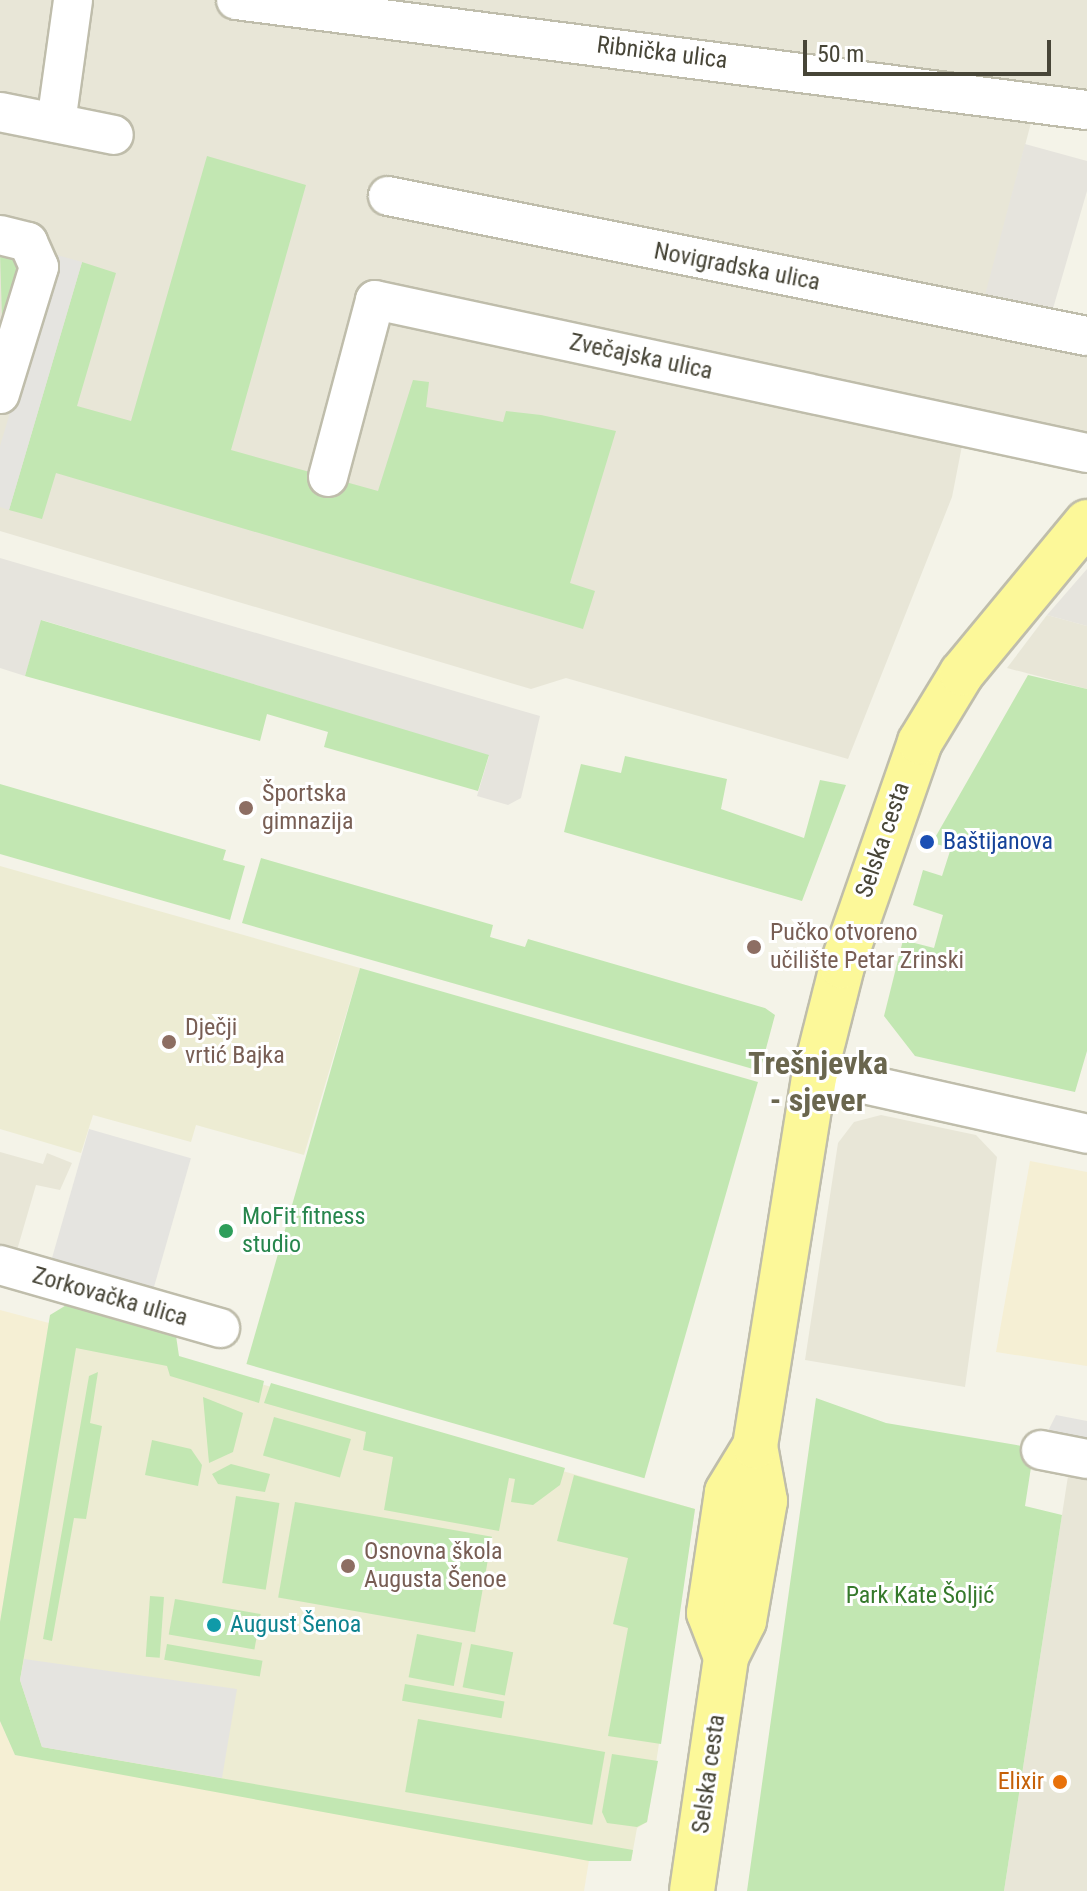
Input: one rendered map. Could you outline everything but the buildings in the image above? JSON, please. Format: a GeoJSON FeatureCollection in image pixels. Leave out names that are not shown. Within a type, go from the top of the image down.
{"type":"FeatureCollection","features":[{"type":"Feature","properties":{"kind":"main road","name":"Selska cesta"},"geometry":{"type":"LineString","coordinates":[[692,1891],[726,1657],[744,1621],[765,1501],[755,1446],[815,1073],[869,872],[920,742],[962,673],[1087,522]]}},
{"type":"Feature","properties":{"kind":"street"},"geometry":{"type":"LineString","coordinates":[[56,123],[73,0]]}},
{"type":"Feature","properties":{"kind":"street","name":"Ribnička ulica"},"geometry":{"type":"LineString","coordinates":[[236,0],[1087,110]]}},
{"type":"Feature","properties":{"kind":"street"},"geometry":{"type":"LineString","coordinates":[[0,112],[114,135]]}},
{"type":"Feature","properties":{"kind":"street","name":"Novigradska ulica"},"geometry":{"type":"LineString","coordinates":[[388,196],[1087,336]]}},
{"type":"Feature","properties":{"kind":"street"},"geometry":{"type":"LineString","coordinates":[[0,235],[36,249],[39,267],[0,394]]}},
{"type":"Feature","properties":{"kind":"street","name":"Zvečajska ulica"},"geometry":{"type":"LineString","coordinates":[[328,477],[375,300],[1087,453]]}},
{"type":"Feature","properties":{"kind":"street"},"geometry":{"type":"LineString","coordinates":[[815,1073],[1087,1134]]}},
{"type":"Feature","properties":{"kind":"street","name":"Zorkovačka ulica"},"geometry":{"type":"LineString","coordinates":[[0,1265],[220,1328]]}},
{"type":"Feature","properties":{"kind":"street"},"geometry":{"type":"LineString","coordinates":[[1041,1450],[1087,1459]]}},
{"type":"Feature","properties":{"kind":"shaded area"},"geometry":{"type":"Polygon","coordinates":[[[0,0],[1087,0],[1087,101],[1038,96],[977,329],[1087,351],[1087,438],[969,410],[952,497],[848,759],[566,678],[531,689],[0,531],[0,0]]]}},
{"type":"Feature","properties":{"kind":"shaded area"},"geometry":{"type":"Polygon","coordinates":[[[1025,144],[1087,161],[1087,191],[1052,312],[985,295],[1025,144]]]}},
{"type":"Feature","properties":{"kind":"shaded area"},"geometry":{"type":"Polygon","coordinates":[[[57,255],[82,262],[9,510],[0,507],[0,446],[57,255]]]}},
{"type":"Feature","properties":{"kind":"shaded area"},"geometry":{"type":"Polygon","coordinates":[[[0,558],[540,716],[521,798],[508,805],[477,796],[489,756],[42,620],[25,676],[0,668],[0,558]]]}},
{"type":"Feature","properties":{"kind":"shaded area"},"geometry":{"type":"Polygon","coordinates":[[[1087,569],[1087,626],[1047,615],[1087,569]]]}},
{"type":"Feature","properties":{"kind":"shaded area"},"geometry":{"type":"Polygon","coordinates":[[[1047,615],[1087,626],[1087,689],[1007,668],[1047,615]]]}},
{"type":"Feature","properties":{"kind":"shaded area","name":"Dječji vrtić Bajka"},"geometry":{"type":"Polygon","coordinates":[[[0,866],[360,968],[304,1155],[196,1125],[191,1142],[93,1115],[81,1153],[0,1129],[0,866]]]}},
{"type":"Feature","properties":{"kind":"shaded area"},"geometry":{"type":"Polygon","coordinates":[[[881,1115],[976,1135],[997,1157],[965,1387],[805,1360],[838,1143],[854,1122],[881,1115]]]}},
{"type":"Feature","properties":{"kind":"shaded area"},"geometry":{"type":"Polygon","coordinates":[[[89,1129],[191,1158],[150,1300],[48,1270],[89,1129]]]}},
{"type":"Feature","properties":{"kind":"shaded area"},"geometry":{"type":"Polygon","coordinates":[[[0,1152],[43,1164],[47,1153],[72,1163],[60,1190],[36,1185],[15,1257],[0,1253],[0,1152]]]}},
{"type":"Feature","properties":{"kind":"shaded area"},"geometry":{"type":"Polygon","coordinates":[[[1030,1161],[1087,1172],[1087,1366],[996,1352],[1030,1161]]]}},
{"type":"Feature","properties":{"kind":"shaded area"},"geometry":{"type":"Polygon","coordinates":[[[0,1310],[49,1323],[0,1622],[0,1310]]]}},
{"type":"Feature","properties":{"kind":"shaded area","name":"Osnovna škola Augusta Šenoe"},"geometry":{"type":"Polygon","coordinates":[[[49,1323],[695,1509],[647,1822],[637,1828],[631,1861],[15,1755],[0,1721],[0,1622],[49,1323]]]}},
{"type":"Feature","properties":{"kind":"shaded area"},"geometry":{"type":"Polygon","coordinates":[[[1056,1415],[1087,1421],[1087,1446],[1044,1439],[1056,1415]]]}},
{"type":"Feature","properties":{"kind":"shaded area"},"geometry":{"type":"Polygon","coordinates":[[[1068,1476],[1087,1477],[1087,1891],[1004,1891],[1068,1476]]]}},
{"type":"Feature","properties":{"kind":"shaded area"},"geometry":{"type":"Polygon","coordinates":[[[24,1659],[237,1689],[222,1778],[42,1747],[20,1680],[24,1659]]]}},
{"type":"Feature","properties":{"kind":"shaded area"},"geometry":{"type":"Polygon","coordinates":[[[0,1721],[15,1755],[590,1854],[584,1891],[0,1891],[0,1721]]]}},
{"type":"Feature","properties":{"kind":"green space"},"geometry":{"type":"Polygon","coordinates":[[[207,156],[306,185],[231,450],[378,491],[413,380],[429,382],[426,407],[503,422],[506,411],[541,415],[616,431],[570,583],[595,591],[583,629],[56,473],[42,519],[9,510],[82,262],[116,273],[77,406],[131,421],[207,156]]]}},
{"type":"Feature","properties":{"kind":"green space"},"geometry":{"type":"Polygon","coordinates":[[[0,252],[13,256],[17,269],[2,318],[0,252]]]}},
{"type":"Feature","properties":{"kind":"green space"},"geometry":{"type":"Polygon","coordinates":[[[41,620],[489,755],[478,791],[324,747],[328,732],[267,714],[260,741],[25,676],[41,620]]]}},
{"type":"Feature","properties":{"kind":"green space"},"geometry":{"type":"Polygon","coordinates":[[[1028,675],[1087,689],[1087,1051],[1075,1092],[915,1056],[884,1016],[903,940],[934,948],[943,915],[913,905],[923,870],[942,876],[951,848],[932,843],[1028,675]]]}},
{"type":"Feature","properties":{"kind":"green space"},"geometry":{"type":"Polygon","coordinates":[[[625,756],[727,779],[721,809],[804,838],[820,780],[846,785],[802,901],[564,832],[581,764],[621,773],[625,756]]]}},
{"type":"Feature","properties":{"kind":"green space"},"geometry":{"type":"Polygon","coordinates":[[[0,784],[226,850],[223,860],[245,866],[230,920],[0,854],[0,784]]]}},
{"type":"Feature","properties":{"kind":"green space"},"geometry":{"type":"Polygon","coordinates":[[[261,858],[493,925],[490,937],[525,947],[528,939],[765,1008],[775,1015],[760,1071],[242,923],[261,858]]]}},
{"type":"Feature","properties":{"kind":"green space"},"geometry":{"type":"Polygon","coordinates":[[[360,968],[758,1082],[644,1478],[246,1364],[360,968]]]}},
{"type":"Feature","properties":{"kind":"green space"},"geometry":{"type":"Polygon","coordinates":[[[73,1301],[175,1329],[179,1356],[264,1381],[259,1403],[170,1376],[167,1366],[76,1348],[20,1680],[42,1747],[633,1850],[631,1861],[589,1861],[15,1755],[0,1721],[0,1622],[50,1315],[73,1301]]]}},
{"type":"Feature","properties":{"kind":"green space"},"geometry":{"type":"Polygon","coordinates":[[[98,1372],[90,1423],[102,1426],[86,1519],[74,1518],[52,1641],[43,1639],[89,1376],[98,1372]]]}},
{"type":"Feature","properties":{"kind":"green space"},"geometry":{"type":"Polygon","coordinates":[[[271,1383],[565,1468],[560,1485],[533,1505],[511,1502],[515,1479],[509,1478],[499,1531],[384,1510],[393,1457],[363,1450],[366,1432],[264,1403],[271,1383]]]}},
{"type":"Feature","properties":{"kind":"green space"},"geometry":{"type":"Polygon","coordinates":[[[203,1397],[243,1413],[233,1452],[209,1463],[203,1397]]]}},
{"type":"Feature","properties":{"kind":"green space","name":"Park Kate Šoljić"},"geometry":{"type":"Polygon","coordinates":[[[816,1398],[886,1423],[1034,1448],[1025,1506],[1062,1515],[1004,1891],[747,1891],[816,1398]]]}},
{"type":"Feature","properties":{"kind":"green space"},"geometry":{"type":"Polygon","coordinates":[[[274,1417],[351,1439],[340,1478],[263,1455],[274,1417]]]}},
{"type":"Feature","properties":{"kind":"green space"},"geometry":{"type":"Polygon","coordinates":[[[152,1440],[191,1449],[202,1465],[198,1486],[145,1475],[152,1440]]]}},
{"type":"Feature","properties":{"kind":"green space"},"geometry":{"type":"Polygon","coordinates":[[[231,1464],[270,1474],[265,1492],[218,1484],[212,1474],[231,1464]]]}},
{"type":"Feature","properties":{"kind":"green space"},"geometry":{"type":"Polygon","coordinates":[[[574,1475],[695,1509],[661,1744],[608,1736],[628,1628],[613,1624],[628,1558],[557,1541],[574,1475]]]}},
{"type":"Feature","properties":{"kind":"green space"},"geometry":{"type":"Polygon","coordinates":[[[236,1496],[279,1503],[266,1590],[222,1583],[236,1496]]]}},
{"type":"Feature","properties":{"kind":"green space"},"geometry":{"type":"Polygon","coordinates":[[[295,1502],[492,1537],[475,1632],[278,1598],[295,1502]]]}},
{"type":"Feature","properties":{"kind":"green space"},"geometry":{"type":"Polygon","coordinates":[[[150,1596],[164,1597],[160,1658],[146,1657],[150,1596]]]}},
{"type":"Feature","properties":{"kind":"green space"},"geometry":{"type":"Polygon","coordinates":[[[175,1599],[261,1614],[254,1650],[169,1634],[175,1599]]]}},
{"type":"Feature","properties":{"kind":"green space"},"geometry":{"type":"Polygon","coordinates":[[[417,1634],[462,1643],[454,1686],[409,1677],[417,1634]]]}},
{"type":"Feature","properties":{"kind":"green space"},"geometry":{"type":"Polygon","coordinates":[[[167,1644],[263,1661],[260,1677],[164,1660],[167,1644]]]}},
{"type":"Feature","properties":{"kind":"green space"},"geometry":{"type":"Polygon","coordinates":[[[471,1644],[513,1652],[505,1695],[463,1687],[471,1644]]]}},
{"type":"Feature","properties":{"kind":"green space"},"geometry":{"type":"Polygon","coordinates":[[[405,1684],[504,1702],[502,1718],[402,1701],[405,1684]]]}},
{"type":"Feature","properties":{"kind":"green space"},"geometry":{"type":"Polygon","coordinates":[[[418,1719],[605,1752],[592,1825],[405,1792],[418,1719]]]}},
{"type":"Feature","properties":{"kind":"green space"},"geometry":{"type":"Polygon","coordinates":[[[612,1754],[658,1761],[647,1822],[637,1827],[607,1823],[602,1812],[612,1754]]]}},
{"type":"Feature","properties":{"kind":"place","name":"Športska gimnazija"},"geometry":{"type":"Point","coordinates":[246,808]}},
{"type":"Feature","properties":{"kind":"place","name":"Baštijanova"},"geometry":{"type":"Point","coordinates":[927,842]}},
{"type":"Feature","properties":{"kind":"place","name":"Pučko otvoreno učilište Petar Zrinski"},"geometry":{"type":"Point","coordinates":[754,947]}},
{"type":"Feature","properties":{"kind":"place","name":"Dječji vrtić Bajka"},"geometry":{"type":"Point","coordinates":[169,1042]}},
{"type":"Feature","properties":{"kind":"place","name":"MoFit fitness studio"},"geometry":{"type":"Point","coordinates":[226,1231]}},
{"type":"Feature","properties":{"kind":"place","name":"Osnovna škola Augusta Šenoe"},"geometry":{"type":"Point","coordinates":[348,1566]}},
{"type":"Feature","properties":{"kind":"place","name":"August Šenoa"},"geometry":{"type":"Point","coordinates":[214,1625]}},
{"type":"Feature","properties":{"kind":"place","name":"Elixir"},"geometry":{"type":"Point","coordinates":[1060,1782]}},
{"type":"Feature","properties":{"kind":"district","name":"Trešnjevka - sjever"},"geometry":{"type":"Point","coordinates":[818,1082]}}]}
